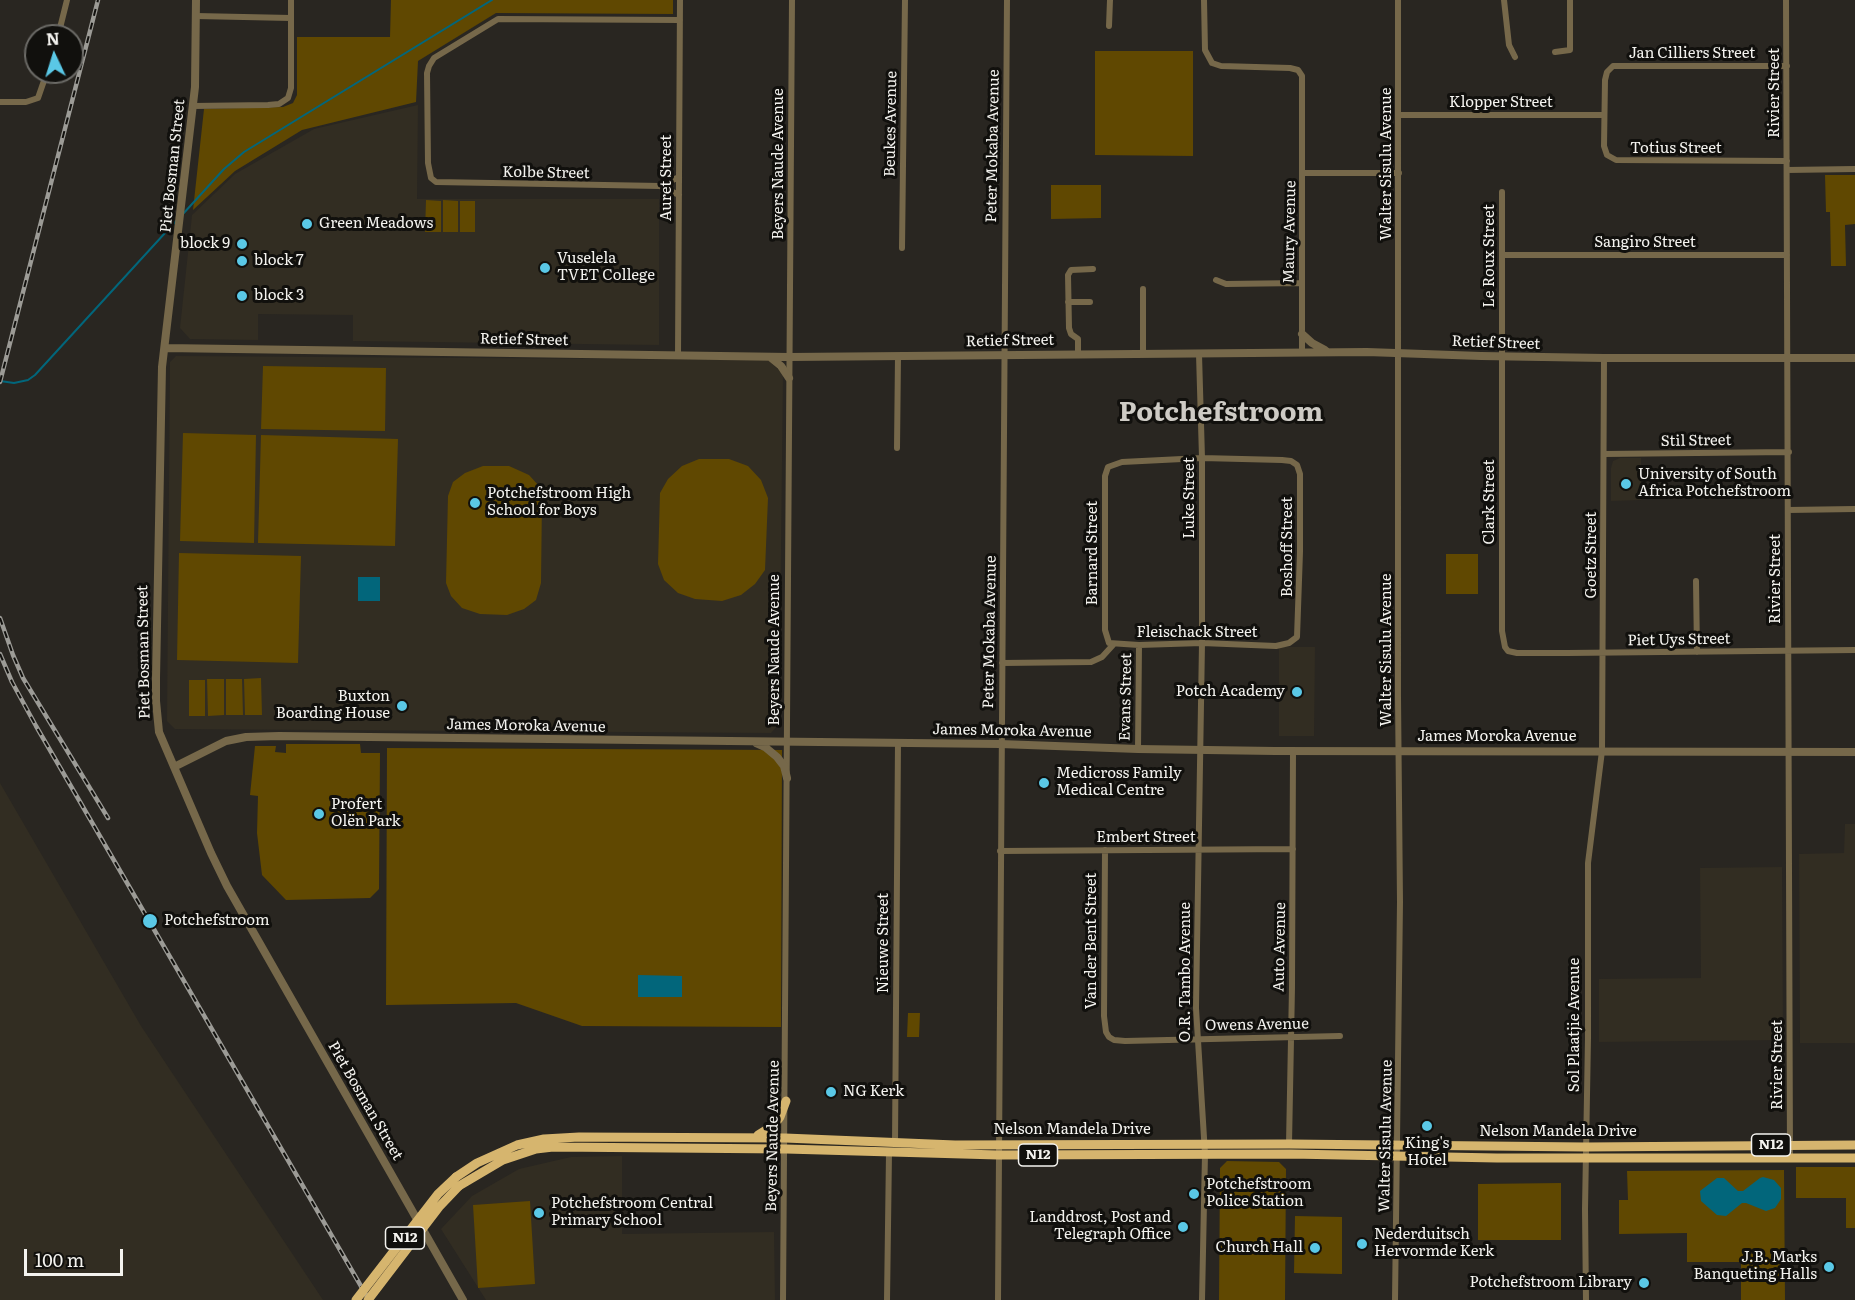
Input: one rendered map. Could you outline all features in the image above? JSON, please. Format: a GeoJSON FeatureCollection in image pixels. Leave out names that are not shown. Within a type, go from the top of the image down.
{"type":"FeatureCollection","features":[{"type":"Feature","properties":{"kind":"highway"},"geometry":{"type":"LineString","coordinates":[[753,1137],[766,1132],[774,1125],[786,1101]]}},
{"type":"Feature","properties":{"kind":"highway","name":"Nelson Mandela Drive"},"geometry":{"type":"LineString","coordinates":[[356,1300],[438,1194],[494,1154],[516,1145],[544,1139],[753,1137],[894,1143],[1205,1149],[1397,1157],[1855,1145]]}},
{"type":"Feature","properties":{"kind":"highway","name":"Nelson Mandela Drive"},"geometry":{"type":"LineString","coordinates":[[368,1300],[457,1182],[503,1160],[536,1149],[553,1147],[786,1149],[998,1155],[1205,1149],[1289,1143],[1855,1158]]}},
{"type":"Feature","properties":{"kind":"street"},"geometry":{"type":"LineString","coordinates":[[61,24],[67,0]]}},
{"type":"Feature","properties":{"kind":"street","name":"Piet Bosman Street"},"geometry":{"type":"LineString","coordinates":[[196,0],[193,106],[162,367],[156,568],[156,700],[159,732],[227,886],[463,1300]]}},
{"type":"Feature","properties":{"kind":"street"},"geometry":{"type":"LineString","coordinates":[[193,106],[268,105],[279,104],[288,98],[291,88],[291,0]]}},
{"type":"Feature","properties":{"kind":"street","name":"Auret Street"},"geometry":{"type":"LineString","coordinates":[[678,356],[680,0]]}},
{"type":"Feature","properties":{"kind":"street","name":"Beyers Naude Avenue"},"geometry":{"type":"LineString","coordinates":[[783,1300],[786,1149],[792,0]]}},
{"type":"Feature","properties":{"kind":"street","name":"Beukes Avenue"},"geometry":{"type":"LineString","coordinates":[[902,248],[905,0]]}},
{"type":"Feature","properties":{"kind":"street","name":"Peter Mokaba Avenue"},"geometry":{"type":"LineString","coordinates":[[998,1300],[1006,0]]}},
{"type":"Feature","properties":{"kind":"street"},"geometry":{"type":"LineString","coordinates":[[1109,26],[1110,0]]}},
{"type":"Feature","properties":{"kind":"street"},"geometry":{"type":"LineString","coordinates":[[1204,0],[1205,50],[1212,63],[1221,66],[1290,68],[1301,72],[1303,80],[1302,173]]}},
{"type":"Feature","properties":{"kind":"street","name":"Walter Sisulu Avenue"},"geometry":{"type":"LineString","coordinates":[[1395,1300],[1400,913],[1398,0]]}},
{"type":"Feature","properties":{"kind":"street"},"geometry":{"type":"LineString","coordinates":[[1504,0],[1506,30],[1509,45],[1515,57]]}},
{"type":"Feature","properties":{"kind":"street"},"geometry":{"type":"LineString","coordinates":[[1555,52],[1570,50],[1570,0]]}},
{"type":"Feature","properties":{"kind":"street","name":"Rivier Street"},"geometry":{"type":"LineString","coordinates":[[1786,0],[1790,1158]]}},
{"type":"Feature","properties":{"kind":"street"},"geometry":{"type":"LineString","coordinates":[[196,16],[291,18]]}},
{"type":"Feature","properties":{"kind":"street","name":"Kolbe Street"},"geometry":{"type":"LineString","coordinates":[[679,195],[660,186],[444,184],[433,181],[429,172],[427,154],[427,73],[431,61],[494,21],[505,18],[680,20]]}},
{"type":"Feature","properties":{"kind":"street","name":"Jan Cilliers Street"},"geometry":{"type":"LineString","coordinates":[[1604,115],[1606,76],[1613,66],[1786,66]]}},
{"type":"Feature","properties":{"kind":"street"},"geometry":{"type":"LineString","coordinates":[[0,102],[26,102],[38,98],[43,84]]}},
{"type":"Feature","properties":{"kind":"street","name":"Klopper Street"},"geometry":{"type":"LineString","coordinates":[[1398,115],[1604,115]]}},
{"type":"Feature","properties":{"kind":"street","name":"Totius Street"},"geometry":{"type":"LineString","coordinates":[[1604,115],[1604,146],[1607,155],[1616,160],[1787,161]]}},
{"type":"Feature","properties":{"kind":"street"},"geometry":{"type":"LineString","coordinates":[[1787,170],[1855,169]]}},
{"type":"Feature","properties":{"kind":"street","name":"Maury Avenue"},"geometry":{"type":"LineString","coordinates":[[1302,352],[1302,173],[1399,173]]}},
{"type":"Feature","properties":{"kind":"street","name":"Kolbe Street"},"geometry":{"type":"LineString","coordinates":[[660,186],[679,177]]}},
{"type":"Feature","properties":{"kind":"street","name":"Le Roux Street"},"geometry":{"type":"LineString","coordinates":[[1501,357],[1502,192]]}},
{"type":"Feature","properties":{"kind":"street","name":"Sangiro Street"},"geometry":{"type":"LineString","coordinates":[[1502,255],[1787,255]]}},
{"type":"Feature","properties":{"kind":"street"},"geometry":{"type":"LineString","coordinates":[[1078,354],[1077,339],[1070,331],[1069,272],[1093,269]]}},
{"type":"Feature","properties":{"kind":"street"},"geometry":{"type":"LineString","coordinates":[[1216,280],[1226,284],[1301,283]]}},
{"type":"Feature","properties":{"kind":"street"},"geometry":{"type":"LineString","coordinates":[[1143,289],[1143,353]]}},
{"type":"Feature","properties":{"kind":"street"},"geometry":{"type":"LineString","coordinates":[[1068,302],[1090,302]]}},
{"type":"Feature","properties":{"kind":"street"},"geometry":{"type":"LineString","coordinates":[[1302,334],[1328,352]]}},
{"type":"Feature","properties":{"kind":"street","name":"Retief Street"},"geometry":{"type":"LineString","coordinates":[[165,348],[769,357],[1328,352],[1501,357],[1855,358]]}},
{"type":"Feature","properties":{"kind":"street","name":"Luke Street"},"geometry":{"type":"LineString","coordinates":[[1199,354],[1203,643]]}},
{"type":"Feature","properties":{"kind":"street"},"geometry":{"type":"LineString","coordinates":[[897,448],[898,356]]}},
{"type":"Feature","properties":{"kind":"street"},"geometry":{"type":"LineString","coordinates":[[769,357],[781,366],[789,378]]}},
{"type":"Feature","properties":{"kind":"street","name":"Clark Street"},"geometry":{"type":"LineString","coordinates":[[1501,357],[1502,640],[1505,647]]}},
{"type":"Feature","properties":{"kind":"street","name":"Goetz Street"},"geometry":{"type":"LineString","coordinates":[[1602,751],[1604,358]]}},
{"type":"Feature","properties":{"kind":"street","name":"Stil Street"},"geometry":{"type":"LineString","coordinates":[[1604,454],[1789,452]]}},
{"type":"Feature","properties":{"kind":"street","name":"Boshoff Street"},"geometry":{"type":"LineString","coordinates":[[1202,458],[1291,461],[1297,465],[1300,474],[1300,609],[1297,637]]}},
{"type":"Feature","properties":{"kind":"street","name":"Barnard Street"},"geometry":{"type":"LineString","coordinates":[[1113,645],[1107,641],[1105,630],[1105,476],[1108,467],[1114,463],[1202,458]]}},
{"type":"Feature","properties":{"kind":"street"},"geometry":{"type":"LineString","coordinates":[[1788,510],[1855,509]]}},
{"type":"Feature","properties":{"kind":"street"},"geometry":{"type":"LineString","coordinates":[[1696,581],[1696,652]]}},
{"type":"Feature","properties":{"kind":"street","name":"Fleischack Street"},"geometry":{"type":"LineString","coordinates":[[1113,645],[1203,643],[1276,646],[1289,643],[1297,637]]}},
{"type":"Feature","properties":{"kind":"street","name":"O.R. Tambo Avenue"},"geometry":{"type":"LineString","coordinates":[[1202,1300],[1205,1149],[1197,1038],[1203,643]]}},
{"type":"Feature","properties":{"kind":"street"},"geometry":{"type":"LineString","coordinates":[[1002,663],[1091,662],[1102,657],[1113,645]]}},
{"type":"Feature","properties":{"kind":"street","name":"Evans Street"},"geometry":{"type":"LineString","coordinates":[[1138,749],[1139,645]]}},
{"type":"Feature","properties":{"kind":"street","name":"Piet Uys Street"},"geometry":{"type":"LineString","coordinates":[[1505,647],[1508,651],[1517,653],[1855,650]]}},
{"type":"Feature","properties":{"kind":"street","name":"James Moroka Avenue"},"geometry":{"type":"LineString","coordinates":[[174,767],[226,741],[258,736],[898,742],[1293,751],[1855,752]]}},
{"type":"Feature","properties":{"kind":"street"},"geometry":{"type":"LineString","coordinates":[[751,741],[765,747],[777,757],[787,778]]}},
{"type":"Feature","properties":{"kind":"street","name":"Nieuwe Street"},"geometry":{"type":"LineString","coordinates":[[894,1143],[898,742]]}},
{"type":"Feature","properties":{"kind":"street","name":"Auto Avenue"},"geometry":{"type":"LineString","coordinates":[[1289,1143],[1293,751]]}},
{"type":"Feature","properties":{"kind":"street","name":"Sol Plaatjie Avenue"},"geometry":{"type":"LineString","coordinates":[[1586,1300],[1588,863],[1602,751]]}},
{"type":"Feature","properties":{"kind":"street","name":"Embert Street"},"geometry":{"type":"LineString","coordinates":[[1000,851],[1293,849]]}},
{"type":"Feature","properties":{"kind":"street","name":"Van der Bent Street"},"geometry":{"type":"LineString","coordinates":[[1105,850],[1104,1016],[1106,1032]]}},
{"type":"Feature","properties":{"kind":"street","name":"Owens Avenue"},"geometry":{"type":"LineString","coordinates":[[1106,1032],[1109,1037],[1119,1041],[1340,1036]]}},
{"type":"Feature","properties":{"kind":"street"},"geometry":{"type":"LineString","coordinates":[[887,1300],[890,1153]]}},
{"type":"Feature","properties":{"kind":"shaded area"},"geometry":{"type":"Polygon","coordinates":[[[391,0],[673,0],[673,14],[496,13],[418,61],[416,102],[302,130],[235,171],[193,210],[204,109],[283,107],[293,103],[297,95],[297,37],[390,37],[391,0]]]}},
{"type":"Feature","properties":{"kind":"shaded area"},"geometry":{"type":"Polygon","coordinates":[[[1095,51],[1193,51],[1193,156],[1095,155],[1095,51]]]}},
{"type":"Feature","properties":{"kind":"shaded area"},"geometry":{"type":"Polygon","coordinates":[[[418,105],[417,199],[659,199],[659,345],[353,341],[353,315],[258,314],[258,340],[190,339],[180,328],[192,215],[235,174],[314,129],[418,105]]]}},
{"type":"Feature","properties":{"kind":"shaded area"},"geometry":{"type":"Polygon","coordinates":[[[1825,175],[1855,175],[1855,224],[1845,225],[1846,266],[1831,266],[1830,212],[1826,212],[1825,175]]]}},
{"type":"Feature","properties":{"kind":"shaded area"},"geometry":{"type":"Polygon","coordinates":[[[1051,185],[1101,185],[1101,218],[1051,219],[1051,185]]]}},
{"type":"Feature","properties":{"kind":"shaded area"},"geometry":{"type":"Polygon","coordinates":[[[426,200],[441,201],[441,232],[425,232],[426,200]]]}},
{"type":"Feature","properties":{"kind":"shaded area"},"geometry":{"type":"Polygon","coordinates":[[[443,200],[458,201],[458,232],[443,232],[443,200]]]}},
{"type":"Feature","properties":{"kind":"shaded area"},"geometry":{"type":"Polygon","coordinates":[[[460,201],[475,201],[475,232],[460,232],[460,201]]]}},
{"type":"Feature","properties":{"kind":"shaded area","name":"Potchefstroom High School for Boys"},"geometry":{"type":"Polygon","coordinates":[[[176,356],[768,360],[783,374],[779,724],[771,733],[175,729],[167,721],[170,362],[176,356]]]}},
{"type":"Feature","properties":{"kind":"shaded area"},"geometry":{"type":"Polygon","coordinates":[[[263,366],[386,368],[385,431],[261,429],[263,366]]]}},
{"type":"Feature","properties":{"kind":"shaded area"},"geometry":{"type":"Polygon","coordinates":[[[183,433],[256,435],[254,543],[180,541],[183,433]]]}},
{"type":"Feature","properties":{"kind":"shaded area"},"geometry":{"type":"Polygon","coordinates":[[[261,435],[398,439],[395,546],[258,543],[261,435]]]}},
{"type":"Feature","properties":{"kind":"shaded area","name":"University of South Africa Potchefstroom"},"geometry":{"type":"Polygon","coordinates":[[[1620,458],[1641,458],[1641,500],[1611,501],[1611,468],[1613,461],[1620,458]]]}},
{"type":"Feature","properties":{"kind":"shaded area"},"geometry":{"type":"Polygon","coordinates":[[[699,459],[729,459],[748,466],[761,480],[768,498],[765,570],[755,584],[741,595],[722,601],[695,599],[678,593],[664,580],[658,564],[660,493],[668,479],[682,466],[699,459]]]}},
{"type":"Feature","properties":{"kind":"shaded area"},"geometry":{"type":"Polygon","coordinates":[[[483,466],[509,466],[529,475],[539,486],[542,498],[541,583],[536,600],[524,609],[507,615],[480,614],[462,608],[451,596],[446,583],[448,496],[453,482],[465,473],[483,466]]]}},
{"type":"Feature","properties":{"kind":"shaded area"},"geometry":{"type":"Polygon","coordinates":[[[179,553],[301,556],[298,663],[177,660],[179,553]]]}},
{"type":"Feature","properties":{"kind":"shaded area"},"geometry":{"type":"Polygon","coordinates":[[[1446,554],[1478,554],[1478,594],[1446,594],[1446,554]]]}},
{"type":"Feature","properties":{"kind":"shaded area","name":"Potch Academy"},"geometry":{"type":"Polygon","coordinates":[[[1279,647],[1315,647],[1314,736],[1279,736],[1279,647]]]}},
{"type":"Feature","properties":{"kind":"shaded area"},"geometry":{"type":"Polygon","coordinates":[[[261,678],[262,715],[245,715],[244,679],[261,678]]]}},
{"type":"Feature","properties":{"kind":"shaded area"},"geometry":{"type":"Polygon","coordinates":[[[207,679],[224,679],[224,715],[208,716],[207,679]]]}},
{"type":"Feature","properties":{"kind":"shaded area"},"geometry":{"type":"Polygon","coordinates":[[[226,679],[242,679],[243,715],[226,715],[226,679]]]}},
{"type":"Feature","properties":{"kind":"shaded area"},"geometry":{"type":"Polygon","coordinates":[[[189,680],[205,680],[205,716],[189,716],[189,680]]]}},
{"type":"Feature","properties":{"kind":"shaded area","name":"Profert Olën Park"},"geometry":{"type":"Polygon","coordinates":[[[286,744],[360,744],[361,753],[380,753],[379,889],[370,898],[286,900],[262,875],[257,833],[258,796],[250,795],[255,746],[276,746],[275,752],[286,753],[286,744]]]}},
{"type":"Feature","properties":{"kind":"shaded area"},"geometry":{"type":"Polygon","coordinates":[[[387,748],[782,750],[781,1027],[582,1026],[516,1003],[386,1005],[387,748]]]}},
{"type":"Feature","properties":{"kind":"shaded area"},"geometry":{"type":"Polygon","coordinates":[[[0,783],[141,1026],[323,1300],[0,1300],[0,783]]]}},
{"type":"Feature","properties":{"kind":"shaded area"},"geometry":{"type":"Polygon","coordinates":[[[1845,824],[1855,824],[1855,1043],[1800,1043],[1799,854],[1844,853],[1845,824]]]}},
{"type":"Feature","properties":{"kind":"shaded area"},"geometry":{"type":"Polygon","coordinates":[[[1782,867],[1783,1040],[1599,1042],[1599,979],[1701,978],[1700,868],[1782,867]]]}},
{"type":"Feature","properties":{"kind":"shaded area"},"geometry":{"type":"Polygon","coordinates":[[[908,1013],[920,1013],[919,1037],[907,1037],[908,1013]]]}},
{"type":"Feature","properties":{"kind":"shaded area","name":"Potchefstroom Central Primary School"},"geometry":{"type":"Polygon","coordinates":[[[622,1156],[622,1234],[774,1232],[775,1300],[486,1300],[441,1229],[472,1196],[519,1169],[571,1157],[622,1156]]]}},
{"type":"Feature","properties":{"kind":"shaded area"},"geometry":{"type":"Polygon","coordinates":[[[1227,1161],[1279,1162],[1286,1169],[1285,1300],[1219,1300],[1220,1168],[1227,1161]]]}},
{"type":"Feature","properties":{"kind":"shaded area"},"geometry":{"type":"Polygon","coordinates":[[[1796,1167],[1855,1167],[1855,1228],[1846,1228],[1846,1198],[1796,1198],[1796,1167]]]}},
{"type":"Feature","properties":{"kind":"shaded area"},"geometry":{"type":"Polygon","coordinates":[[[1784,1170],[1785,1300],[1741,1300],[1741,1262],[1687,1262],[1687,1233],[1619,1234],[1619,1200],[1628,1200],[1627,1171],[1784,1170]]]}},
{"type":"Feature","properties":{"kind":"shaded area"},"geometry":{"type":"Polygon","coordinates":[[[1561,1183],[1561,1240],[1478,1240],[1478,1184],[1561,1183]]]}},
{"type":"Feature","properties":{"kind":"shaded area"},"geometry":{"type":"Polygon","coordinates":[[[530,1201],[535,1284],[478,1288],[473,1205],[530,1201]]]}},
{"type":"Feature","properties":{"kind":"shaded area"},"geometry":{"type":"Polygon","coordinates":[[[1295,1216],[1342,1217],[1342,1274],[1294,1273],[1295,1216]]]}},
{"type":"Feature","properties":{"kind":"water"},"geometry":{"type":"Polygon","coordinates":[[[358,577],[380,577],[380,601],[358,601],[358,577]]]}},
{"type":"Feature","properties":{"kind":"water"},"geometry":{"type":"Polygon","coordinates":[[[638,975],[682,976],[682,997],[638,997],[638,975]]]}},
{"type":"Feature","properties":{"kind":"water"},"geometry":{"type":"Polygon","coordinates":[[[1763,1177],[1774,1180],[1781,1188],[1781,1199],[1775,1208],[1766,1211],[1742,1203],[1726,1216],[1717,1215],[1701,1201],[1700,1191],[1717,1178],[1724,1178],[1738,1191],[1743,1191],[1763,1177]]]}},
{"type":"Feature","properties":{"kind":"waterway"},"geometry":{"type":"LineString","coordinates":[[182,215],[224,169],[244,152],[492,0]]}},
{"type":"Feature","properties":{"kind":"waterway"},"geometry":{"type":"LineString","coordinates":[[0,381],[14,383],[28,380],[35,375],[176,221]]}},
{"type":"Feature","properties":{"kind":"railway"},"geometry":{"type":"LineString","coordinates":[[0,382],[98,0]]}},
{"type":"Feature","properties":{"kind":"railway"},"geometry":{"type":"LineString","coordinates":[[0,618],[23,678],[108,818]]}},
{"type":"Feature","properties":{"kind":"railway"},"geometry":{"type":"LineString","coordinates":[[0,654],[36,726],[369,1300]]}},
{"type":"Feature","properties":{"kind":"place","name":"Green Meadows"},"geometry":{"type":"Point","coordinates":[307,224]}},
{"type":"Feature","properties":{"kind":"place","name":"block 9"},"geometry":{"type":"Point","coordinates":[242,244]}},
{"type":"Feature","properties":{"kind":"place","name":"block 7"},"geometry":{"type":"Point","coordinates":[242,261]}},
{"type":"Feature","properties":{"kind":"place","name":"Vuselela TVET College"},"geometry":{"type":"Point","coordinates":[545,268]}},
{"type":"Feature","properties":{"kind":"place","name":"block 3"},"geometry":{"type":"Point","coordinates":[242,296]}},
{"type":"Feature","properties":{"kind":"place","name":"University of South Africa Potchefstroom"},"geometry":{"type":"Point","coordinates":[1626,484]}},
{"type":"Feature","properties":{"kind":"place","name":"Potchefstroom High School for Boys"},"geometry":{"type":"Point","coordinates":[475,503]}},
{"type":"Feature","properties":{"kind":"place","name":"Potch Academy"},"geometry":{"type":"Point","coordinates":[1297,692]}},
{"type":"Feature","properties":{"kind":"place","name":"Buxton Boarding House"},"geometry":{"type":"Point","coordinates":[402,706]}},
{"type":"Feature","properties":{"kind":"place","name":"Medicross Family Medical Centre"},"geometry":{"type":"Point","coordinates":[1044,783]}},
{"type":"Feature","properties":{"kind":"place","name":"Profert Olën Park"},"geometry":{"type":"Point","coordinates":[319,814]}},
{"type":"Feature","properties":{"kind":"place","name":"Potchefstroom"},"geometry":{"type":"Point","coordinates":[150,921]}},
{"type":"Feature","properties":{"kind":"place","name":"NG Kerk"},"geometry":{"type":"Point","coordinates":[831,1092]}},
{"type":"Feature","properties":{"kind":"place","name":"King's Hotel"},"geometry":{"type":"Point","coordinates":[1427,1126]}},
{"type":"Feature","properties":{"kind":"place","name":"Potchefstroom Police Station"},"geometry":{"type":"Point","coordinates":[1194,1194]}},
{"type":"Feature","properties":{"kind":"place","name":"Potchefstroom Central Primary School"},"geometry":{"type":"Point","coordinates":[539,1213]}},
{"type":"Feature","properties":{"kind":"place","name":"Landdrost, Post and Telegraph Office"},"geometry":{"type":"Point","coordinates":[1183,1227]}},
{"type":"Feature","properties":{"kind":"place","name":"Nederduitsch Hervormde Kerk"},"geometry":{"type":"Point","coordinates":[1362,1244]}},
{"type":"Feature","properties":{"kind":"place","name":"Church Hall"},"geometry":{"type":"Point","coordinates":[1315,1248]}},
{"type":"Feature","properties":{"kind":"place","name":"J.B. Marks Banqueting Halls"},"geometry":{"type":"Point","coordinates":[1829,1267]}},
{"type":"Feature","properties":{"kind":"place","name":"Potchefstroom Library"},"geometry":{"type":"Point","coordinates":[1644,1283]}},
{"type":"Feature","properties":{"kind":"district","name":"Potchefstroom"},"geometry":{"type":"Point","coordinates":[1221,413]}}]}
